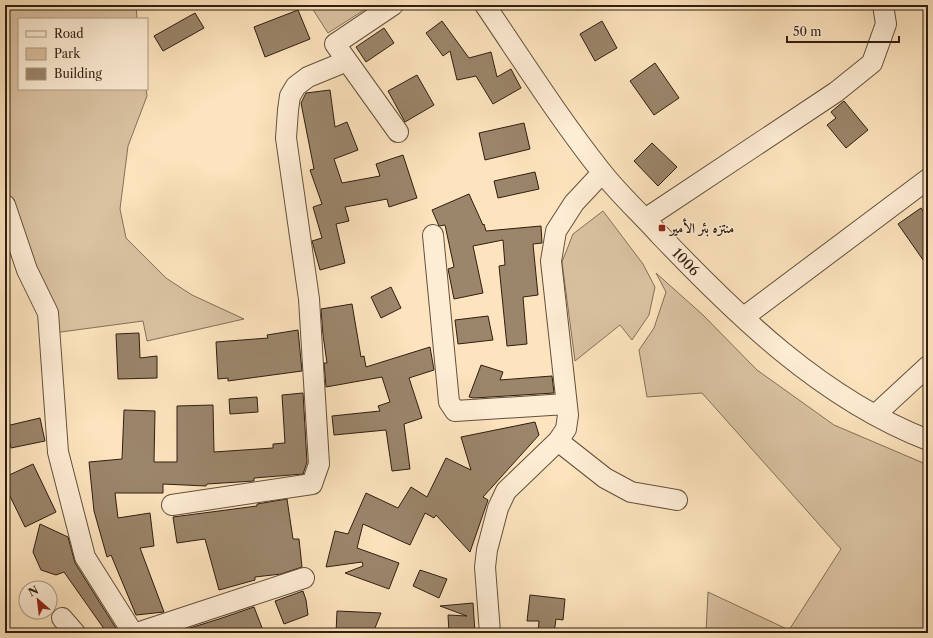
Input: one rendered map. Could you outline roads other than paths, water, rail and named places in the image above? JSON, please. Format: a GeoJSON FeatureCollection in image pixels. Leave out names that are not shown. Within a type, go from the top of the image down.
{"type":"FeatureCollection","features":[{"type":"Feature","properties":{"kind":"street"},"geometry":{"type":"LineString","coordinates":[[393,5],[335,44],[398,132]]}},
{"type":"Feature","properties":{"kind":"street","name":"1006"},"geometry":{"type":"LineString","coordinates":[[485,5],[575,138],[602,173],[695,272],[767,339],[839,394],[901,430],[928,440]]}},
{"type":"Feature","properties":{"kind":"street"},"geometry":{"type":"LineString","coordinates":[[645,219],[836,92],[872,63],[886,24],[883,5]]}},
{"type":"Feature","properties":{"kind":"street"},"geometry":{"type":"LineString","coordinates":[[172,504],[312,484],[320,464],[309,299],[286,138],[290,96],[296,86],[308,76],[347,61]]}},
{"type":"Feature","properties":{"kind":"street"},"geometry":{"type":"LineString","coordinates":[[490,633],[485,567],[487,550],[498,508],[506,491],[558,441],[566,429],[568,415],[551,261],[556,231],[574,203],[602,173]]}},
{"type":"Feature","properties":{"kind":"street"},"geometry":{"type":"LineString","coordinates":[[744,318],[928,179]]}},
{"type":"Feature","properties":{"kind":"street"},"geometry":{"type":"LineString","coordinates":[[5,205],[27,270],[48,313],[58,452],[85,557],[133,633]]}},
{"type":"Feature","properties":{"kind":"street"},"geometry":{"type":"LineString","coordinates":[[433,235],[449,402],[455,411],[566,404]]}},
{"type":"Feature","properties":{"kind":"street"},"geometry":{"type":"LineString","coordinates":[[875,415],[928,366]]}},
{"type":"Feature","properties":{"kind":"street"},"geometry":{"type":"LineString","coordinates":[[558,441],[605,478],[631,492],[677,500]]}},
{"type":"Feature","properties":{"kind":"street"},"geometry":{"type":"LineString","coordinates":[[137,633],[304,578]]}},
{"type":"Feature","properties":{"kind":"place","name":"منتزه بئر الأمير"},"geometry":{"type":"Point","coordinates":[662,228]}}]}
